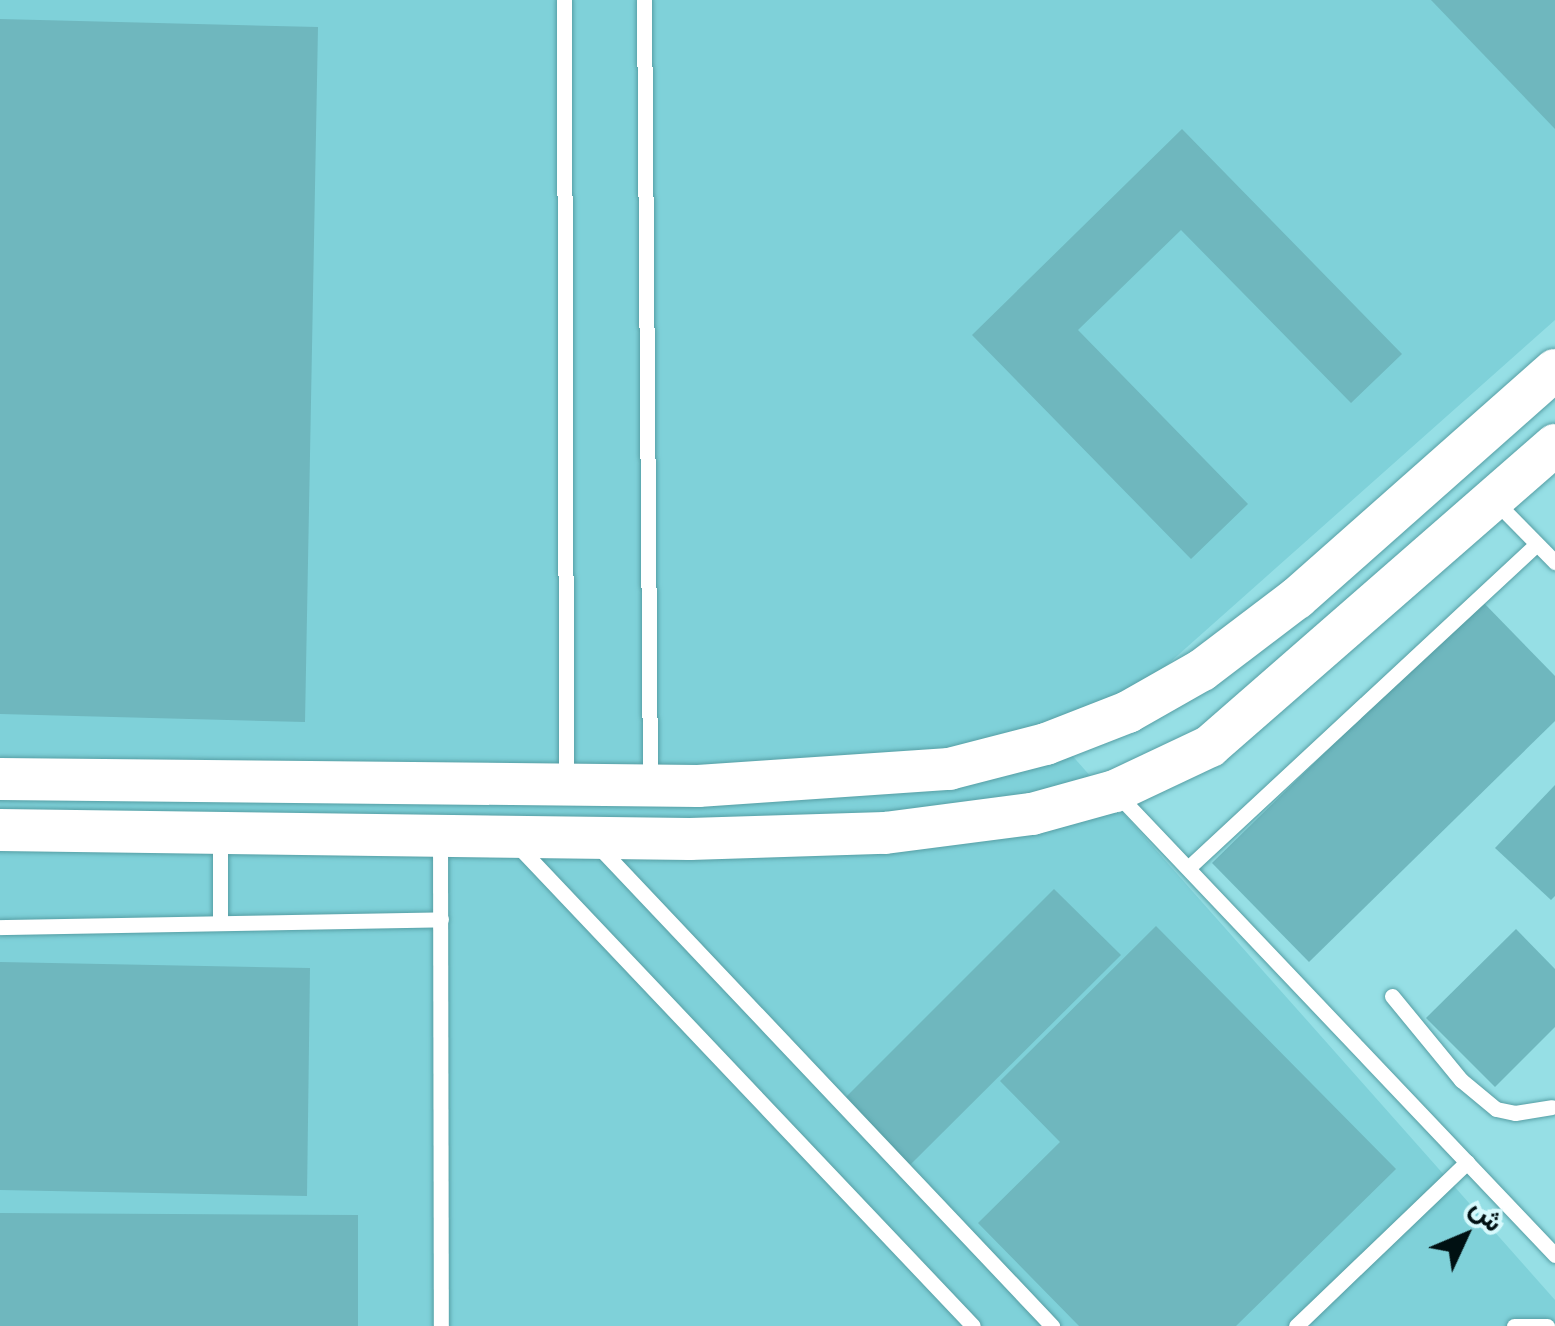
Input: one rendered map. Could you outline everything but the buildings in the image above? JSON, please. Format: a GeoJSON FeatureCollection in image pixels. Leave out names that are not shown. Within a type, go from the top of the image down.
{"type":"FeatureCollection","features":[{"type":"Feature","properties":{"kind":"street"},"geometry":{"type":"LineString","coordinates":[[0,779],[650,785],[949,769],[1046,744],[1128,712],[1202,670],[1297,598],[1555,370]]}},
{"type":"Feature","properties":{"kind":"street"},"geometry":{"type":"LineString","coordinates":[[0,830],[589,837],[886,833],[1032,814],[1115,791],[1210,746],[1555,445]]}},
{"type":"Feature","properties":{"kind":"lane"},"geometry":{"type":"LineString","coordinates":[[564,0],[566,784]]}},
{"type":"Feature","properties":{"kind":"lane"},"geometry":{"type":"LineString","coordinates":[[644,0],[650,785]]}},
{"type":"Feature","properties":{"kind":"lane"},"geometry":{"type":"LineString","coordinates":[[1495,501],[1555,562]]}},
{"type":"Feature","properties":{"kind":"lane"},"geometry":{"type":"LineString","coordinates":[[1188,868],[1537,544]]}},
{"type":"Feature","properties":{"kind":"lane"},"geometry":{"type":"LineString","coordinates":[[1115,791],[1555,1255]]}},
{"type":"Feature","properties":{"kind":"lane"},"geometry":{"type":"LineString","coordinates":[[220,832],[220,923]]}},
{"type":"Feature","properties":{"kind":"lane"},"geometry":{"type":"LineString","coordinates":[[440,834],[442,1326]]}},
{"type":"Feature","properties":{"kind":"lane"},"geometry":{"type":"LineString","coordinates":[[508,836],[973,1326]]}},
{"type":"Feature","properties":{"kind":"lane"},"geometry":{"type":"LineString","coordinates":[[589,837],[1052,1326]]}},
{"type":"Feature","properties":{"kind":"lane"},"geometry":{"type":"LineString","coordinates":[[0,927],[440,919]]}},
{"type":"Feature","properties":{"kind":"lane"},"geometry":{"type":"LineString","coordinates":[[1392,996],[1461,1080],[1496,1109],[1554,1107]]}},
{"type":"Feature","properties":{"kind":"lane"},"geometry":{"type":"LineString","coordinates":[[1296,1326],[1467,1162]]}},
{"type":"Feature","properties":{"kind":"lane"},"geometry":{"type":"LineString","coordinates":[[1514,1326],[1547,1326]]}},
{"type":"Feature","properties":{"kind":"shaded area"},"geometry":{"type":"Polygon","coordinates":[[[0,0],[1555,0],[1555,320],[1069,752],[1555,1300],[1555,1326],[0,1326],[0,0]]]}}]}
